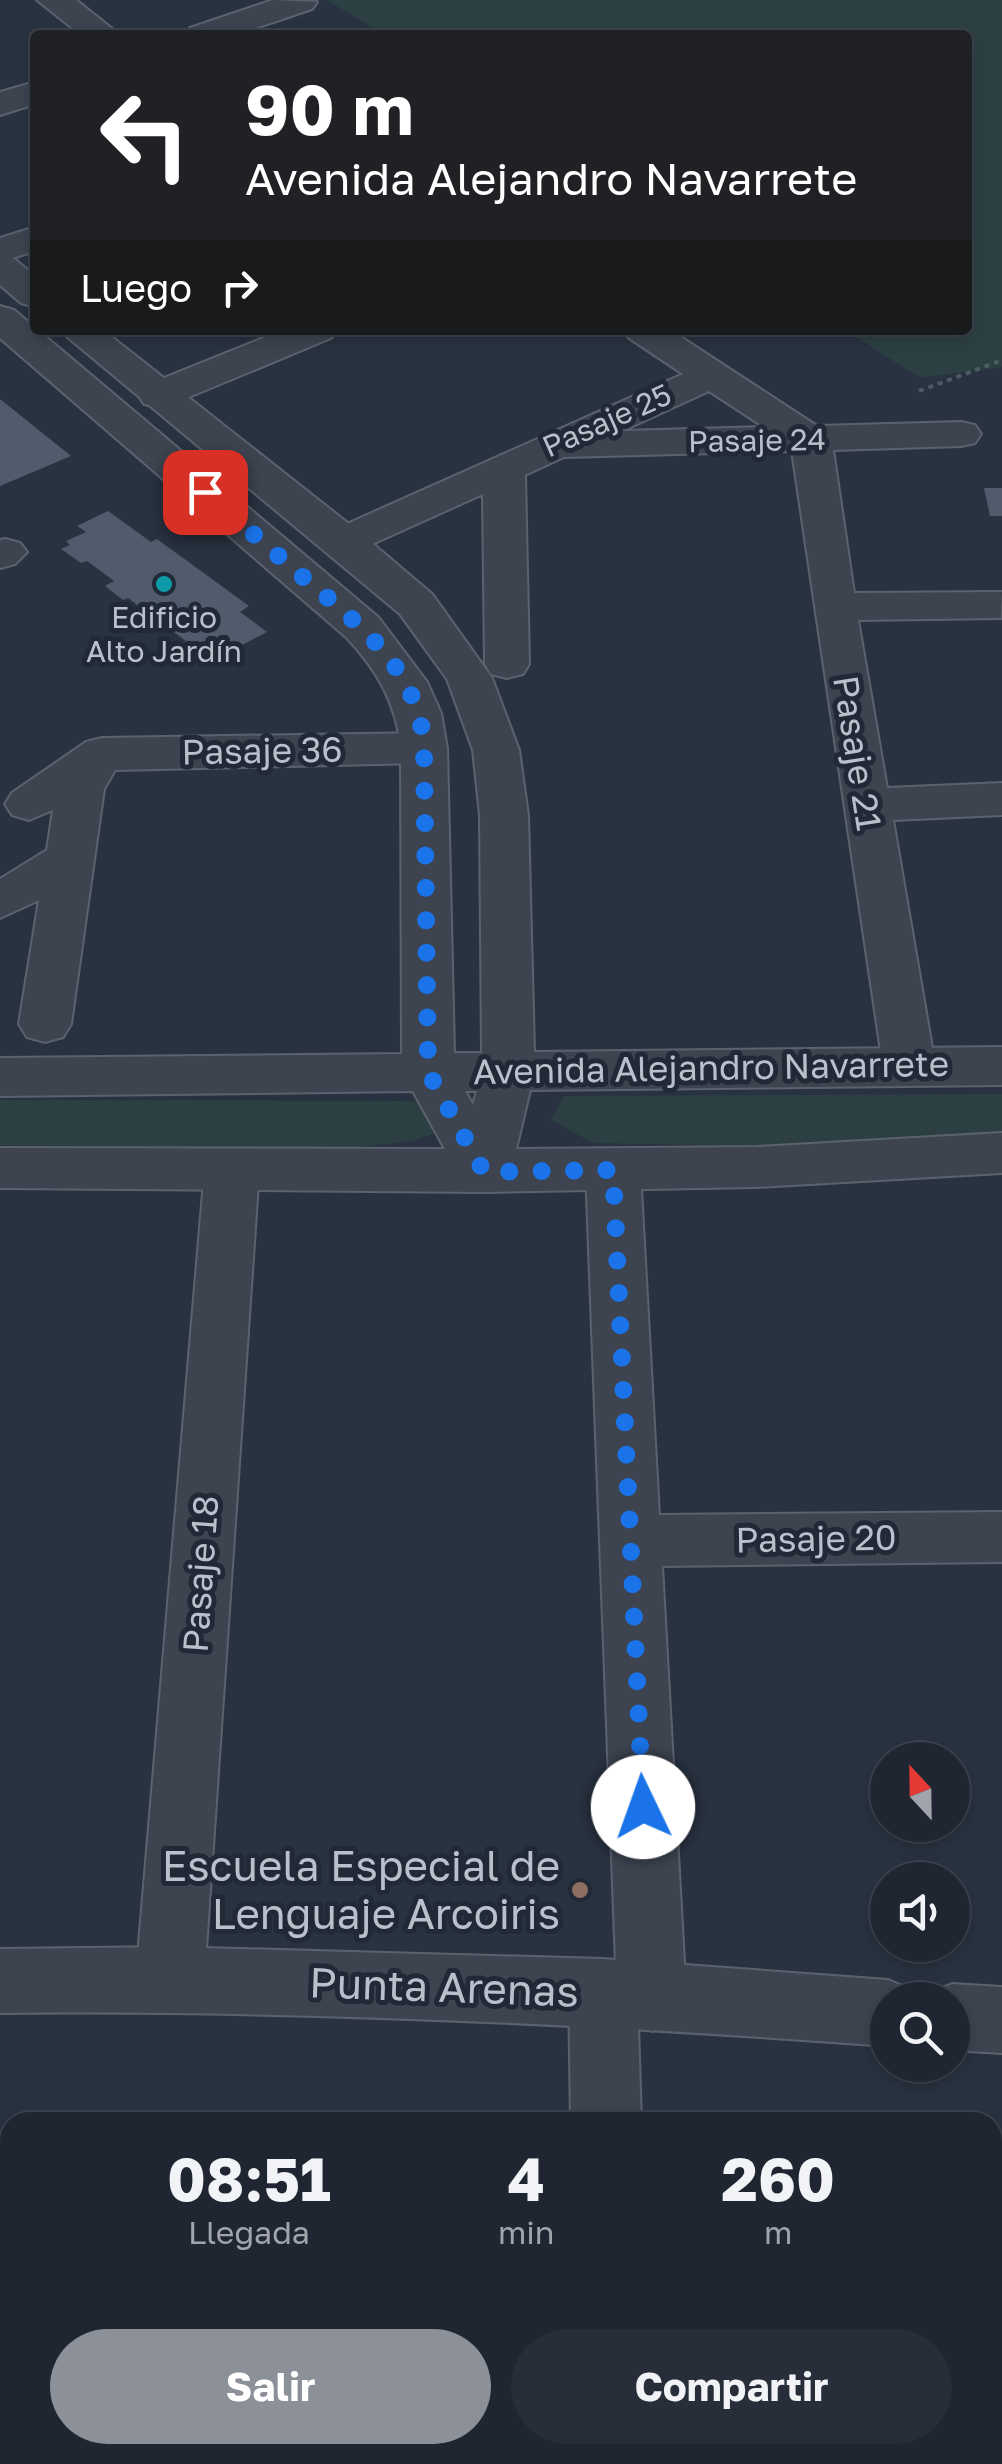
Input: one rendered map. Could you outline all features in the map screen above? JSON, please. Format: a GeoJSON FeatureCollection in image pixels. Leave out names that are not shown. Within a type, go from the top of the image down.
{"type":"FeatureCollection","features":[{"type":"Feature","properties":{"kind":"street"},"geometry":{"type":"LineString","coordinates":[[54,0],[96,30]]}},
{"type":"Feature","properties":{"kind":"street"},"geometry":{"type":"LineString","coordinates":[[217,30],[300,2]]}},
{"type":"Feature","properties":{"kind":"street"},"geometry":{"type":"LineString","coordinates":[[0,104],[30,94]]}},
{"type":"Feature","properties":{"kind":"street"},"geometry":{"type":"LineString","coordinates":[[0,250],[30,240]]}},
{"type":"Feature","properties":{"kind":"street"},"geometry":{"type":"LineString","coordinates":[[0,266],[30,290]]}},
{"type":"Feature","properties":{"kind":"street"},"geometry":{"type":"LineString","coordinates":[[0,318],[362,627],[397,667],[410,689],[419,713],[424,748],[428,1072],[484,1172]]}},
{"type":"Feature","properties":{"kind":"street"},"geometry":{"type":"LineString","coordinates":[[85,335],[344,541],[416,604],[469,678],[487,719],[502,782],[508,1070],[484,1172]]}},
{"type":"Feature","properties":{"kind":"street"},"geometry":{"type":"LineString","coordinates":[[158,395],[305,335]]}},
{"type":"Feature","properties":{"kind":"street"},"geometry":{"type":"LineString","coordinates":[[651,335],[811,440]]}},
{"type":"Feature","properties":{"kind":"street","name":"Pasaje 25"},"geometry":{"type":"LineString","coordinates":[[344,541],[710,376]]}},
{"type":"Feature","properties":{"kind":"street","name":"Pasaje 24"},"geometry":{"type":"LineString","coordinates":[[553,445],[961,434]]}},
{"type":"Feature","properties":{"kind":"street","name":"Pasaje 21"},"geometry":{"type":"LineString","coordinates":[[811,440],[834,608],[909,1066]]}},
{"type":"Feature","properties":{"kind":"street","name":"Pasaje 25"},"geometry":{"type":"LineString","coordinates":[[504,466],[507,664]]}},
{"type":"Feature","properties":{"kind":"street"},"geometry":{"type":"LineString","coordinates":[[834,608],[1001,604]]}},
{"type":"Feature","properties":{"kind":"street"},"geometry":{"type":"LineString","coordinates":[[29,804],[152,723]]}},
{"type":"Feature","properties":{"kind":"street","name":"Pasaje 36"},"geometry":{"type":"LineString","coordinates":[[100,754],[424,748]]}},
{"type":"Feature","properties":{"kind":"street"},"geometry":{"type":"LineString","coordinates":[[45,1024],[80,790],[100,754]]}},
{"type":"Feature","properties":{"kind":"street"},"geometry":{"type":"LineString","coordinates":[[866,805],[1002,799]]}},
{"type":"Feature","properties":{"kind":"street"},"geometry":{"type":"LineString","coordinates":[[0,901],[67,860]]}},
{"type":"Feature","properties":{"kind":"street","name":"Avenida Alejandro Navarrete"},"geometry":{"type":"LineString","coordinates":[[0,1077],[1002,1066]]}},
{"type":"Feature","properties":{"kind":"street"},"geometry":{"type":"LineString","coordinates":[[0,1168],[484,1172],[757,1168],[1002,1153]]}},
{"type":"Feature","properties":{"kind":"street","name":"Pasaje 18"},"geometry":{"type":"LineString","coordinates":[[170,1978],[232,1169]]}},
{"type":"Feature","properties":{"kind":"street"},"geometry":{"type":"LineString","coordinates":[[608,2112],[628,1995],[630,1540],[613,1170]]}},
{"type":"Feature","properties":{"kind":"street","name":"Pasaje 20"},"geometry":{"type":"LineString","coordinates":[[630,1540],[1002,1537]]}},
{"type":"Feature","properties":{"kind":"street","name":"Punta Arenas"},"geometry":{"type":"LineString","coordinates":[[0,1980],[170,1978],[628,1995],[870,2012]]}},
{"type":"Feature","properties":{"kind":"street"},"geometry":{"type":"LineString","coordinates":[[970,2018],[1002,2020]]}},
{"type":"Feature","properties":{"kind":"green space"},"geometry":{"type":"Polygon","coordinates":[[[327,0],[1002,0],[1002,367],[920,378],[853,335],[972,335],[972,30],[376,30],[327,0]]]}},
{"type":"Feature","properties":{"kind":"green space"},"geometry":{"type":"Polygon","coordinates":[[[1002,1094],[1002,1138],[767,1146],[593,1143],[551,1120],[564,1096],[1002,1094]]]}},
{"type":"Feature","properties":{"kind":"green space"},"geometry":{"type":"Polygon","coordinates":[[[0,1100],[433,1101],[439,1116],[432,1134],[413,1141],[348,1148],[0,1145],[0,1100]]]}},
{"type":"Feature","properties":{"kind":"building"},"geometry":{"type":"Polygon","coordinates":[[[0,399],[71,456],[0,486],[0,399]]]}},
{"type":"Feature","properties":{"kind":"building"},"geometry":{"type":"Polygon","coordinates":[[[984,488],[1002,488],[1002,516],[990,516],[984,488]]]}},
{"type":"Feature","properties":{"kind":"building","name":"Edificio Alto Jardín"},"geometry":{"type":"Polygon","coordinates":[[[108,511],[151,542],[157,539],[249,606],[240,612],[267,632],[227,653],[222,650],[201,660],[180,644],[186,641],[105,586],[114,581],[87,561],[81,563],[61,549],[70,545],[66,541],[86,532],[77,526],[108,511]]]}},
{"type":"Feature","properties":{"kind":"place","name":"Edificio Alto Jardín"},"geometry":{"type":"Point","coordinates":[164,584]}},
{"type":"Feature","properties":{"kind":"place","name":"Escuela Especial de Lenguaje Arcoiris"},"geometry":{"type":"Point","coordinates":[580,1890]}},
{"type":"Feature","properties":{"kind":"route"},"geometry":{"type":"LineString","coordinates":[[205,492],[362,627],[382,647],[410,689],[419,713],[424,748],[428,1072],[484,1172],[613,1170],[643,1807]]}}]}
